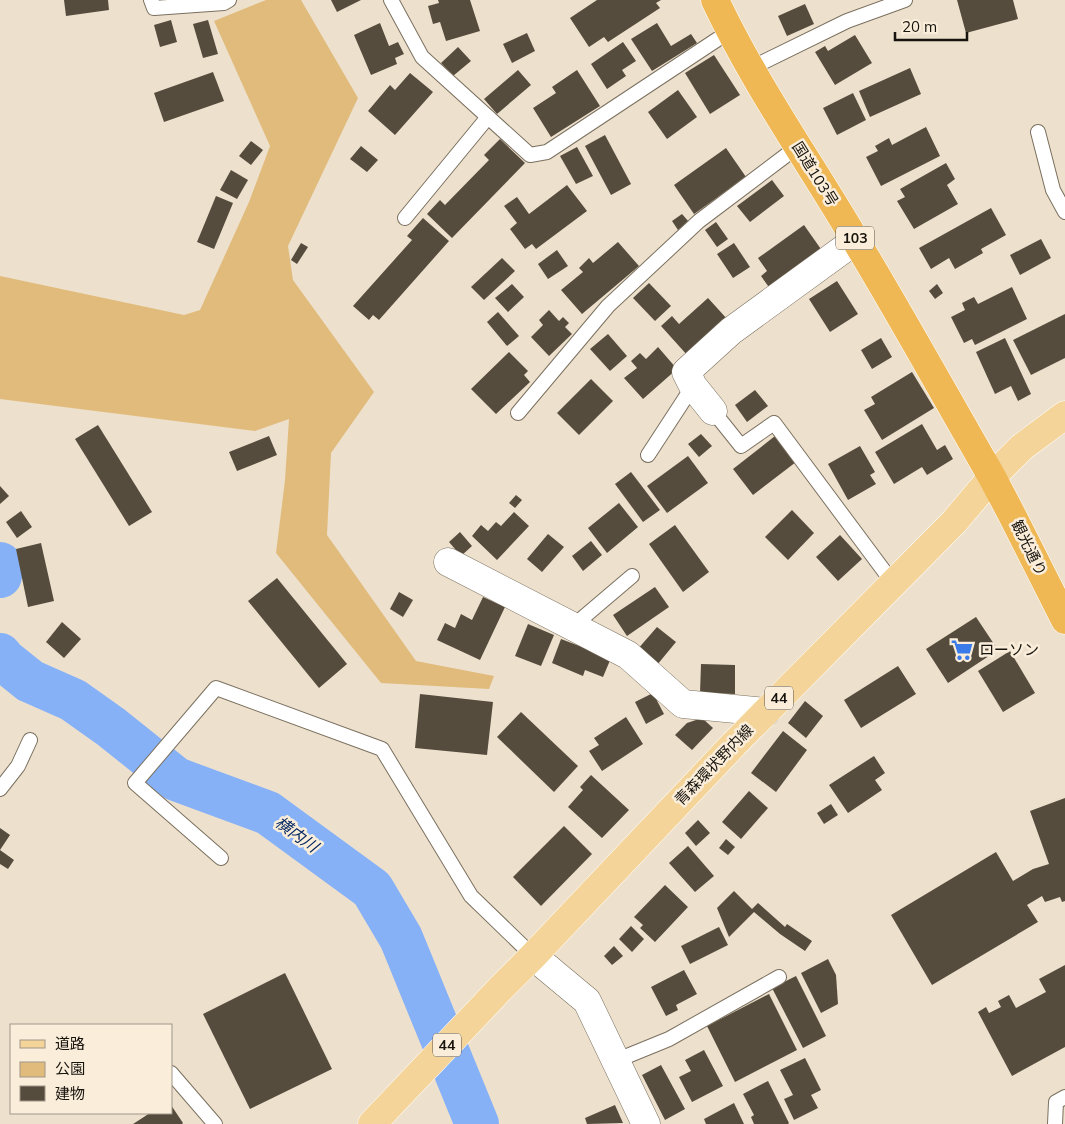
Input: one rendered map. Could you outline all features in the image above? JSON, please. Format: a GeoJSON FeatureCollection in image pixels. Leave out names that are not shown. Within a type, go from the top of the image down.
{"type":"FeatureCollection","features":[{"type":"Feature","properties":{"kind":"highway","name":"国道103号"},"geometry":{"type":"LineString","coordinates":[[715,0],[766,97],[856,240],[992,477]]}},
{"type":"Feature","properties":{"kind":"highway","name":"観光通り"},"geometry":{"type":"LineString","coordinates":[[992,477],[1065,620]]}},
{"type":"Feature","properties":{"kind":"main road","name":"青森環状野内線"},"geometry":{"type":"LineString","coordinates":[[372,1124],[734,744],[954,522],[992,477],[1022,447],[1065,415]]}},
{"type":"Feature","properties":{"kind":"street"},"geometry":{"type":"LineString","coordinates":[[713,411],[693,386],[686,372],[731,331],[856,240]]}},
{"type":"Feature","properties":{"kind":"street"},"geometry":{"type":"LineString","coordinates":[[448,562],[628,655],[683,704],[766,712]]}},
{"type":"Feature","properties":{"kind":"street"},"geometry":{"type":"LineString","coordinates":[[533,956],[587,1001],[646,1124]]}},
{"type":"Feature","properties":{"kind":"lane"},"geometry":{"type":"LineString","coordinates":[[151,0],[154,8],[224,3],[229,0]]}},
{"type":"Feature","properties":{"kind":"lane"},"geometry":{"type":"LineString","coordinates":[[391,0],[422,57],[530,155],[547,152],[730,31]]}},
{"type":"Feature","properties":{"kind":"lane"},"geometry":{"type":"LineString","coordinates":[[751,68],[847,21],[905,0]]}},
{"type":"Feature","properties":{"kind":"lane"},"geometry":{"type":"LineString","coordinates":[[405,218],[488,117]]}},
{"type":"Feature","properties":{"kind":"lane"},"geometry":{"type":"LineString","coordinates":[[1038,132],[1053,190],[1065,212]]}},
{"type":"Feature","properties":{"kind":"lane"},"geometry":{"type":"LineString","coordinates":[[518,413],[608,306],[699,221],[798,147]]}},
{"type":"Feature","properties":{"kind":"lane"},"geometry":{"type":"LineString","coordinates":[[648,455],[693,386]]}},
{"type":"Feature","properties":{"kind":"lane"},"geometry":{"type":"LineString","coordinates":[[713,411],[741,446],[774,423],[893,583]]}},
{"type":"Feature","properties":{"kind":"lane"},"geometry":{"type":"LineString","coordinates":[[572,627],[632,576]]}},
{"type":"Feature","properties":{"kind":"lane"},"geometry":{"type":"LineString","coordinates":[[221,858],[135,783],[216,688],[382,749],[471,896],[533,956]]}},
{"type":"Feature","properties":{"kind":"lane"},"geometry":{"type":"LineString","coordinates":[[0,789],[18,766],[30,740]]}},
{"type":"Feature","properties":{"kind":"lane"},"geometry":{"type":"LineString","coordinates":[[615,1061],[669,1039],[779,978]]}},
{"type":"Feature","properties":{"kind":"lane"},"geometry":{"type":"LineString","coordinates":[[172,1074],[215,1124]]}},
{"type":"Feature","properties":{"kind":"lane"},"geometry":{"type":"LineString","coordinates":[[1055,1124],[1056,1102],[1065,1097]]}},
{"type":"Feature","properties":{"kind":"green space"},"geometry":{"type":"Polygon","coordinates":[[[266,0],[301,0],[358,98],[288,246],[293,280],[374,392],[331,453],[327,535],[416,661],[494,676],[489,689],[381,683],[276,553],[285,480],[289,419],[255,431],[0,399],[0,276],[184,315],[200,310],[249,202],[270,146],[214,21],[266,0]]]}},
{"type":"Feature","properties":{"kind":"building"},"geometry":{"type":"Polygon","coordinates":[[[64,0],[108,0],[109,10],[66,16],[64,0]]]}},
{"type":"Feature","properties":{"kind":"building"},"geometry":{"type":"Polygon","coordinates":[[[331,0],[361,0],[337,12],[331,0]]]}},
{"type":"Feature","properties":{"kind":"building"},"geometry":{"type":"Polygon","coordinates":[[[438,0],[470,0],[480,31],[446,41],[440,22],[433,24],[428,6],[439,3],[438,0]]]}},
{"type":"Feature","properties":{"kind":"building"},"geometry":{"type":"Polygon","coordinates":[[[597,0],[661,0],[656,3],[660,8],[608,42],[604,37],[589,47],[570,18],[597,0]]]}},
{"type":"Feature","properties":{"kind":"building"},"geometry":{"type":"Polygon","coordinates":[[[957,0],[1013,0],[1018,19],[966,33],[957,0]]]}},
{"type":"Feature","properties":{"kind":"building"},"geometry":{"type":"Polygon","coordinates":[[[805,4],[814,24],[787,36],[778,16],[805,4]]]}},
{"type":"Feature","properties":{"kind":"building"},"geometry":{"type":"Polygon","coordinates":[[[171,20],[177,42],[160,47],[154,25],[171,20]]]}},
{"type":"Feature","properties":{"kind":"building"},"geometry":{"type":"Polygon","coordinates":[[[208,20],[218,54],[203,58],[193,24],[208,20]]]}},
{"type":"Feature","properties":{"kind":"building"},"geometry":{"type":"Polygon","coordinates":[[[380,23],[389,46],[398,42],[404,54],[395,58],[397,64],[371,75],[354,35],[380,23]]]}},
{"type":"Feature","properties":{"kind":"building"},"geometry":{"type":"Polygon","coordinates":[[[657,23],[671,46],[691,34],[697,43],[652,71],[631,39],[657,23]]]}},
{"type":"Feature","properties":{"kind":"building"},"geometry":{"type":"Polygon","coordinates":[[[527,33],[535,51],[512,63],[503,44],[527,33]]]}},
{"type":"Feature","properties":{"kind":"building"},"geometry":{"type":"Polygon","coordinates":[[[855,35],[872,63],[835,85],[815,52],[825,46],[828,51],[855,35]]]}},
{"type":"Feature","properties":{"kind":"building"},"geometry":{"type":"Polygon","coordinates":[[[623,42],[636,61],[622,70],[626,76],[607,89],[591,64],[623,42]]]}},
{"type":"Feature","properties":{"kind":"building"},"geometry":{"type":"Polygon","coordinates":[[[458,47],[471,61],[453,76],[441,63],[458,47]]]}},
{"type":"Feature","properties":{"kind":"building"},"geometry":{"type":"Polygon","coordinates":[[[714,55],[740,95],[710,114],[685,73],[714,55]]]}},
{"type":"Feature","properties":{"kind":"building"},"geometry":{"type":"Polygon","coordinates":[[[910,68],[921,94],[870,117],[859,91],[910,68]]]}},
{"type":"Feature","properties":{"kind":"building"},"geometry":{"type":"Polygon","coordinates":[[[518,70],[531,85],[497,114],[484,99],[518,70]]]}},
{"type":"Feature","properties":{"kind":"building"},"geometry":{"type":"Polygon","coordinates":[[[577,70],[600,106],[551,137],[533,108],[556,93],[552,87],[577,70]]]}},
{"type":"Feature","properties":{"kind":"building"},"geometry":{"type":"Polygon","coordinates":[[[213,72],[224,101],[164,122],[154,93],[213,72]]]}},
{"type":"Feature","properties":{"kind":"building"},"geometry":{"type":"Polygon","coordinates":[[[410,73],[433,92],[395,135],[368,111],[390,85],[395,90],[410,73]]]}},
{"type":"Feature","properties":{"kind":"building"},"geometry":{"type":"Polygon","coordinates":[[[678,90],[697,117],[667,139],[648,112],[678,90]]]}},
{"type":"Feature","properties":{"kind":"building"},"geometry":{"type":"Polygon","coordinates":[[[853,93],[866,120],[837,135],[823,108],[853,93]]]}},
{"type":"Feature","properties":{"kind":"building"},"geometry":{"type":"Polygon","coordinates":[[[926,127],[940,156],[881,186],[866,157],[878,151],[875,146],[889,138],[892,145],[926,127]]]}},
{"type":"Feature","properties":{"kind":"building"},"geometry":{"type":"Polygon","coordinates":[[[605,135],[631,184],[611,195],[585,146],[605,135]]]}},
{"type":"Feature","properties":{"kind":"building"},"geometry":{"type":"Polygon","coordinates":[[[500,139],[525,163],[452,238],[427,214],[440,200],[445,205],[489,160],[484,155],[500,139]]]}},
{"type":"Feature","properties":{"kind":"building"},"geometry":{"type":"Polygon","coordinates":[[[251,141],[263,150],[251,165],[239,156],[251,141]]]}},
{"type":"Feature","properties":{"kind":"building"},"geometry":{"type":"Polygon","coordinates":[[[361,146],[378,160],[367,172],[350,159],[361,146]]]}},
{"type":"Feature","properties":{"kind":"building"},"geometry":{"type":"Polygon","coordinates":[[[577,147],[593,176],[576,184],[560,156],[577,147]]]}},
{"type":"Feature","properties":{"kind":"building"},"geometry":{"type":"Polygon","coordinates":[[[726,148],[746,177],[694,214],[674,185],[726,148]]]}},
{"type":"Feature","properties":{"kind":"building"},"geometry":{"type":"Polygon","coordinates":[[[946,163],[955,179],[947,185],[958,204],[914,229],[897,201],[905,197],[900,189],[946,163]]]}},
{"type":"Feature","properties":{"kind":"building"},"geometry":{"type":"Polygon","coordinates":[[[231,170],[248,180],[237,199],[220,190],[231,170]]]}},
{"type":"Feature","properties":{"kind":"building"},"geometry":{"type":"Polygon","coordinates":[[[772,180],[784,196],[750,222],[737,206],[772,180]]]}},
{"type":"Feature","properties":{"kind":"building"},"geometry":{"type":"Polygon","coordinates":[[[567,185],[587,211],[536,249],[532,244],[525,249],[510,229],[517,223],[504,206],[517,197],[529,214],[567,185]]]}},
{"type":"Feature","properties":{"kind":"building"},"geometry":{"type":"Polygon","coordinates":[[[216,196],[233,203],[214,249],[197,242],[216,196]]]}},
{"type":"Feature","properties":{"kind":"building"},"geometry":{"type":"Polygon","coordinates":[[[991,208],[1006,235],[981,249],[983,253],[955,269],[949,258],[931,269],[919,248],[991,208]]]}},
{"type":"Feature","properties":{"kind":"building"},"geometry":{"type":"Polygon","coordinates":[[[682,214],[689,222],[678,230],[672,221],[682,214]]]}},
{"type":"Feature","properties":{"kind":"building"},"geometry":{"type":"Polygon","coordinates":[[[423,218],[449,241],[379,320],[373,315],[369,320],[353,306],[412,240],[407,236],[423,218]]]}},
{"type":"Feature","properties":{"kind":"building"},"geometry":{"type":"Polygon","coordinates":[[[716,222],[728,239],[717,247],[705,230],[716,222]]]}},
{"type":"Feature","properties":{"kind":"building"},"geometry":{"type":"Polygon","coordinates":[[[804,225],[823,252],[771,290],[761,276],[767,271],[758,258],[804,225]]]}},
{"type":"Feature","properties":{"kind":"building"},"geometry":{"type":"Polygon","coordinates":[[[1041,239],[1051,258],[1020,275],[1010,255],[1041,239]]]}},
{"type":"Feature","properties":{"kind":"building"},"geometry":{"type":"Polygon","coordinates":[[[618,242],[639,266],[582,314],[561,290],[583,272],[579,268],[589,258],[593,263],[618,242]]]}},
{"type":"Feature","properties":{"kind":"building"},"geometry":{"type":"Polygon","coordinates":[[[301,243],[308,247],[297,264],[291,260],[301,243]]]}},
{"type":"Feature","properties":{"kind":"building"},"geometry":{"type":"Polygon","coordinates":[[[734,243],[750,267],[733,278],[717,254],[734,243]]]}},
{"type":"Feature","properties":{"kind":"building"},"geometry":{"type":"Polygon","coordinates":[[[557,250],[568,266],[548,279],[538,264],[557,250]]]}},
{"type":"Feature","properties":{"kind":"building"},"geometry":{"type":"Polygon","coordinates":[[[502,258],[515,271],[484,300],[471,287],[502,258]]]}},
{"type":"Feature","properties":{"kind":"building"},"geometry":{"type":"Polygon","coordinates":[[[837,281],[858,314],[830,332],[809,299],[837,281]]]}},
{"type":"Feature","properties":{"kind":"building"},"geometry":{"type":"Polygon","coordinates":[[[649,283],[671,306],[655,321],[633,298],[649,283]]]}},
{"type":"Feature","properties":{"kind":"building"},"geometry":{"type":"Polygon","coordinates":[[[512,284],[524,297],[508,312],[495,298],[512,284]]]}},
{"type":"Feature","properties":{"kind":"building"},"geometry":{"type":"Polygon","coordinates":[[[937,284],[943,293],[935,299],[929,291],[937,284]]]}},
{"type":"Feature","properties":{"kind":"building"},"geometry":{"type":"Polygon","coordinates":[[[1012,287],[1027,319],[975,345],[972,339],[964,343],[951,317],[965,310],[962,303],[974,297],[978,304],[1012,287]]]}},
{"type":"Feature","properties":{"kind":"building"},"geometry":{"type":"Polygon","coordinates":[[[708,298],[728,320],[688,356],[661,326],[672,316],[679,324],[708,298]]]}},
{"type":"Feature","properties":{"kind":"building"},"geometry":{"type":"Polygon","coordinates":[[[549,310],[559,321],[563,317],[569,323],[565,327],[572,334],[549,356],[531,337],[543,325],[539,320],[549,310]]]}},
{"type":"Feature","properties":{"kind":"building"},"geometry":{"type":"Polygon","coordinates":[[[498,312],[519,336],[507,346],[487,322],[498,312]]]}},
{"type":"Feature","properties":{"kind":"building"},"geometry":{"type":"Polygon","coordinates":[[[1065,314],[1065,358],[1031,375],[1013,340],[1065,314]]]}},
{"type":"Feature","properties":{"kind":"building"},"geometry":{"type":"Polygon","coordinates":[[[608,334],[627,356],[610,371],[590,349],[608,334]]]}},
{"type":"Feature","properties":{"kind":"building"},"geometry":{"type":"Polygon","coordinates":[[[881,338],[892,357],[872,369],[861,350],[881,338]]]}},
{"type":"Feature","properties":{"kind":"building"},"geometry":{"type":"Polygon","coordinates":[[[1005,338],[1031,394],[1018,401],[1011,386],[995,394],[976,352],[1005,338]]]}},
{"type":"Feature","properties":{"kind":"building"},"geometry":{"type":"Polygon","coordinates":[[[658,347],[677,369],[643,399],[624,378],[637,368],[631,361],[640,353],[646,359],[658,347]]]}},
{"type":"Feature","properties":{"kind":"building"},"geometry":{"type":"Polygon","coordinates":[[[509,352],[528,371],[524,375],[530,382],[496,414],[471,389],[509,352]]]}},
{"type":"Feature","properties":{"kind":"building"},"geometry":{"type":"Polygon","coordinates":[[[912,372],[934,408],[882,440],[864,410],[875,404],[871,397],[912,372]]]}},
{"type":"Feature","properties":{"kind":"building"},"geometry":{"type":"Polygon","coordinates":[[[591,379],[613,401],[579,435],[557,413],[591,379]]]}},
{"type":"Feature","properties":{"kind":"building"},"geometry":{"type":"Polygon","coordinates":[[[755,390],[768,406],[747,422],[735,405],[755,390]]]}},
{"type":"Feature","properties":{"kind":"building"},"geometry":{"type":"Polygon","coordinates":[[[922,424],[937,450],[945,445],[953,459],[927,475],[922,467],[894,484],[875,452],[922,424]]]}},
{"type":"Feature","properties":{"kind":"building"},"geometry":{"type":"Polygon","coordinates":[[[98,425],[152,512],[129,526],[75,439],[98,425]]]}},
{"type":"Feature","properties":{"kind":"building"},"geometry":{"type":"Polygon","coordinates":[[[701,434],[712,446],[699,457],[688,444],[701,434]]]}},
{"type":"Feature","properties":{"kind":"building"},"geometry":{"type":"Polygon","coordinates":[[[269,436],[277,455],[237,471],[229,452],[269,436]]]}},
{"type":"Feature","properties":{"kind":"building"},"geometry":{"type":"Polygon","coordinates":[[[775,436],[796,462],[753,495],[733,469],[775,436]]]}},
{"type":"Feature","properties":{"kind":"building"},"geometry":{"type":"Polygon","coordinates":[[[860,446],[875,472],[870,475],[876,484],[848,500],[828,464],[860,446]]]}},
{"type":"Feature","properties":{"kind":"building"},"geometry":{"type":"Polygon","coordinates":[[[688,456],[708,483],[667,513],[647,486],[688,456]]]}},
{"type":"Feature","properties":{"kind":"building"},"geometry":{"type":"Polygon","coordinates":[[[631,472],[660,510],[643,522],[615,484],[631,472]]]}},
{"type":"Feature","properties":{"kind":"building"},"geometry":{"type":"Polygon","coordinates":[[[0,486],[9,496],[0,504],[0,486]]]}},
{"type":"Feature","properties":{"kind":"building"},"geometry":{"type":"Polygon","coordinates":[[[516,495],[522,500],[515,508],[509,503],[516,495]]]}},
{"type":"Feature","properties":{"kind":"building"},"geometry":{"type":"Polygon","coordinates":[[[619,503],[638,527],[607,553],[588,528],[619,503]]]}},
{"type":"Feature","properties":{"kind":"building"},"geometry":{"type":"Polygon","coordinates":[[[792,510],[814,533],[788,560],[765,537],[792,510]]]}},
{"type":"Feature","properties":{"kind":"building"},"geometry":{"type":"Polygon","coordinates":[[[21,511],[32,527],[17,538],[6,522],[21,511]]]}},
{"type":"Feature","properties":{"kind":"building"},"geometry":{"type":"Polygon","coordinates":[[[514,512],[529,526],[497,560],[472,536],[481,525],[488,531],[496,522],[501,526],[514,512]]]}},
{"type":"Feature","properties":{"kind":"building"},"geometry":{"type":"Polygon","coordinates":[[[675,525],[709,572],[683,592],[649,544],[675,525]]]}},
{"type":"Feature","properties":{"kind":"building"},"geometry":{"type":"Polygon","coordinates":[[[460,532],[472,546],[461,556],[449,542],[460,532]]]}},
{"type":"Feature","properties":{"kind":"building"},"geometry":{"type":"Polygon","coordinates":[[[548,534],[564,547],[542,572],[527,559],[548,534]]]}},
{"type":"Feature","properties":{"kind":"building"},"geometry":{"type":"Polygon","coordinates":[[[840,535],[862,559],[838,581],[816,557],[840,535]]]}},
{"type":"Feature","properties":{"kind":"building"},"geometry":{"type":"Polygon","coordinates":[[[591,541],[602,555],[583,571],[572,556],[591,541]]]}},
{"type":"Feature","properties":{"kind":"building"},"geometry":{"type":"Polygon","coordinates":[[[41,543],[54,601],[28,607],[16,549],[41,543]]]}},
{"type":"Feature","properties":{"kind":"building"},"geometry":{"type":"Polygon","coordinates":[[[277,578],[347,664],[319,688],[248,601],[277,578]]]}},
{"type":"Feature","properties":{"kind":"building"},"geometry":{"type":"Polygon","coordinates":[[[655,587],[669,607],[627,636],[613,615],[655,587]]]}},
{"type":"Feature","properties":{"kind":"building"},"geometry":{"type":"Polygon","coordinates":[[[399,592],[413,600],[403,617],[390,609],[399,592]]]}},
{"type":"Feature","properties":{"kind":"building"},"geometry":{"type":"Polygon","coordinates":[[[483,597],[505,607],[480,660],[437,640],[445,623],[455,628],[461,614],[472,620],[483,597]]]}},
{"type":"Feature","properties":{"kind":"building","name":"ローソン"},"geometry":{"type":"Polygon","coordinates":[[[976,617],[998,650],[948,683],[926,649],[976,617]]]}},
{"type":"Feature","properties":{"kind":"building"},"geometry":{"type":"Polygon","coordinates":[[[62,622],[81,639],[64,658],[46,642],[62,622]]]}},
{"type":"Feature","properties":{"kind":"building"},"geometry":{"type":"Polygon","coordinates":[[[528,624],[554,635],[541,666],[515,656],[528,624]]]}},
{"type":"Feature","properties":{"kind":"building"},"geometry":{"type":"Polygon","coordinates":[[[657,627],[676,642],[657,665],[637,650],[657,627]]]}},
{"type":"Feature","properties":{"kind":"building"},"geometry":{"type":"Polygon","coordinates":[[[561,639],[611,658],[603,677],[585,670],[583,676],[552,663],[561,639]]]}},
{"type":"Feature","properties":{"kind":"building"},"geometry":{"type":"Polygon","coordinates":[[[1010,651],[1035,693],[1003,712],[978,671],[1010,651]]]}},
{"type":"Feature","properties":{"kind":"building"},"geometry":{"type":"Polygon","coordinates":[[[701,664],[735,665],[735,694],[700,693],[701,664]]]}},
{"type":"Feature","properties":{"kind":"building"},"geometry":{"type":"Polygon","coordinates":[[[898,666],[916,694],[861,728],[844,700],[898,666]]]}},
{"type":"Feature","properties":{"kind":"building"},"geometry":{"type":"Polygon","coordinates":[[[653,693],[664,714],[646,724],[635,702],[653,693]]]}},
{"type":"Feature","properties":{"kind":"building"},"geometry":{"type":"Polygon","coordinates":[[[420,694],[493,702],[487,755],[415,748],[420,694]]]}},
{"type":"Feature","properties":{"kind":"building"},"geometry":{"type":"Polygon","coordinates":[[[805,701],[823,716],[806,738],[788,723],[805,701]]]}},
{"type":"Feature","properties":{"kind":"building"},"geometry":{"type":"Polygon","coordinates":[[[521,712],[578,766],[554,792],[497,737],[521,712]]]}},
{"type":"Feature","properties":{"kind":"building"},"geometry":{"type":"Polygon","coordinates":[[[626,717],[643,744],[602,771],[589,751],[599,745],[594,738],[626,717]]]}},
{"type":"Feature","properties":{"kind":"building"},"geometry":{"type":"Polygon","coordinates":[[[702,718],[713,728],[692,750],[675,735],[687,723],[702,718]]]}},
{"type":"Feature","properties":{"kind":"building"},"geometry":{"type":"Polygon","coordinates":[[[783,731],[807,750],[776,792],[751,773],[783,731]]]}},
{"type":"Feature","properties":{"kind":"building"},"geometry":{"type":"Polygon","coordinates":[[[874,756],[885,773],[875,780],[882,790],[848,813],[829,785],[874,756]]]}},
{"type":"Feature","properties":{"kind":"building"},"geometry":{"type":"Polygon","coordinates":[[[591,775],[629,810],[602,838],[568,807],[583,790],[580,787],[591,775]]]}},
{"type":"Feature","properties":{"kind":"building"},"geometry":{"type":"Polygon","coordinates":[[[749,791],[768,808],[741,839],[722,822],[749,791]]]}},
{"type":"Feature","properties":{"kind":"building"},"geometry":{"type":"Polygon","coordinates":[[[1065,798],[1065,901],[1062,902],[1060,897],[1045,902],[1042,896],[1027,905],[1038,922],[932,985],[891,915],[996,852],[1013,881],[1033,869],[1049,864],[1030,811],[1065,798]]]}},
{"type":"Feature","properties":{"kind":"building"},"geometry":{"type":"Polygon","coordinates":[[[831,804],[838,815],[824,824],[817,813],[831,804]]]}},
{"type":"Feature","properties":{"kind":"building"},"geometry":{"type":"Polygon","coordinates":[[[698,820],[710,833],[696,846],[685,833],[698,820]]]}},
{"type":"Feature","properties":{"kind":"building"},"geometry":{"type":"Polygon","coordinates":[[[564,826],[592,854],[541,906],[513,877],[564,826]]]}},
{"type":"Feature","properties":{"kind":"building"},"geometry":{"type":"Polygon","coordinates":[[[0,828],[10,835],[0,850],[0,828]]]}},
{"type":"Feature","properties":{"kind":"building"},"geometry":{"type":"Polygon","coordinates":[[[726,839],[735,847],[728,855],[719,848],[726,839]]]}},
{"type":"Feature","properties":{"kind":"building"},"geometry":{"type":"Polygon","coordinates":[[[688,846],[714,876],[695,892],[669,863],[688,846]]]}},
{"type":"Feature","properties":{"kind":"building"},"geometry":{"type":"Polygon","coordinates":[[[0,850],[14,860],[8,869],[0,864],[0,850]]]}},
{"type":"Feature","properties":{"kind":"building"},"geometry":{"type":"Polygon","coordinates":[[[665,885],[688,907],[655,942],[640,928],[643,925],[634,917],[665,885]]]}},
{"type":"Feature","properties":{"kind":"building"},"geometry":{"type":"Polygon","coordinates":[[[734,891],[752,909],[758,903],[785,927],[787,924],[812,941],[805,951],[780,934],[754,912],[729,937],[717,908],[734,891]]]}},
{"type":"Feature","properties":{"kind":"building"},"geometry":{"type":"Polygon","coordinates":[[[631,926],[644,939],[632,952],[619,939],[631,926]]]}},
{"type":"Feature","properties":{"kind":"building"},"geometry":{"type":"Polygon","coordinates":[[[719,927],[728,945],[690,964],[681,946],[719,927]]]}},
{"type":"Feature","properties":{"kind":"building"},"geometry":{"type":"Polygon","coordinates":[[[614,946],[623,956],[612,965],[604,956],[614,946]]]}},
{"type":"Feature","properties":{"kind":"building"},"geometry":{"type":"Polygon","coordinates":[[[828,959],[836,975],[838,1004],[821,1013],[801,973],[828,959]]]}},
{"type":"Feature","properties":{"kind":"building"},"geometry":{"type":"Polygon","coordinates":[[[1065,965],[1065,1047],[1012,1076],[978,1012],[986,1007],[989,1013],[1001,1007],[998,1001],[1009,995],[1016,1008],[1046,992],[1039,979],[1065,965]]]}},
{"type":"Feature","properties":{"kind":"building"},"geometry":{"type":"Polygon","coordinates":[[[684,970],[697,994],[676,1005],[678,1010],[666,1016],[651,987],[684,970]]]}},
{"type":"Feature","properties":{"kind":"building"},"geometry":{"type":"Polygon","coordinates":[[[285,973],[332,1069],[250,1109],[203,1014],[285,973]]]}},
{"type":"Feature","properties":{"kind":"building"},"geometry":{"type":"Polygon","coordinates":[[[796,976],[826,1036],[803,1048],[772,988],[796,976]]]}},
{"type":"Feature","properties":{"kind":"building"},"geometry":{"type":"Polygon","coordinates":[[[769,994],[797,1050],[735,1082],[707,1026],[769,994]]]}},
{"type":"Feature","properties":{"kind":"building"},"geometry":{"type":"Polygon","coordinates":[[[704,1050],[723,1086],[692,1102],[679,1077],[691,1071],[685,1060],[704,1050]]]}},
{"type":"Feature","properties":{"kind":"building"},"geometry":{"type":"Polygon","coordinates":[[[805,1058],[821,1090],[811,1095],[818,1108],[794,1120],[784,1099],[793,1095],[780,1070],[805,1058]]]}},
{"type":"Feature","properties":{"kind":"building"},"geometry":{"type":"Polygon","coordinates":[[[661,1065],[685,1109],[665,1120],[642,1075],[661,1065]]]}},
{"type":"Feature","properties":{"kind":"building"},"geometry":{"type":"Polygon","coordinates":[[[768,1081],[788,1124],[754,1124],[751,1117],[754,1115],[743,1094],[768,1081]]]}},
{"type":"Feature","properties":{"kind":"building"},"geometry":{"type":"Polygon","coordinates":[[[734,1103],[744,1124],[706,1124],[704,1119],[734,1103]]]}},
{"type":"Feature","properties":{"kind":"building"},"geometry":{"type":"Polygon","coordinates":[[[615,1105],[623,1123],[587,1124],[585,1118],[615,1105]]]}},
{"type":"Feature","properties":{"kind":"building"},"geometry":{"type":"Polygon","coordinates":[[[172,1106],[183,1123],[182,1124],[133,1124],[148,1114],[172,1114],[172,1106]]]}},
{"type":"Feature","properties":{"kind":"waterway","name":"横内川"},"geometry":{"type":"LineString","coordinates":[[0,564],[0,576]]}},
{"type":"Feature","properties":{"kind":"waterway","name":"横内川"},"geometry":{"type":"LineString","coordinates":[[0,655],[30,681],[73,700],[111,727],[176,779],[268,813],[372,889],[401,938],[477,1124]]}},
{"type":"Feature","properties":{"kind":"place","name":"ローソン"},"geometry":{"type":"Point","coordinates":[962,650]}}]}
